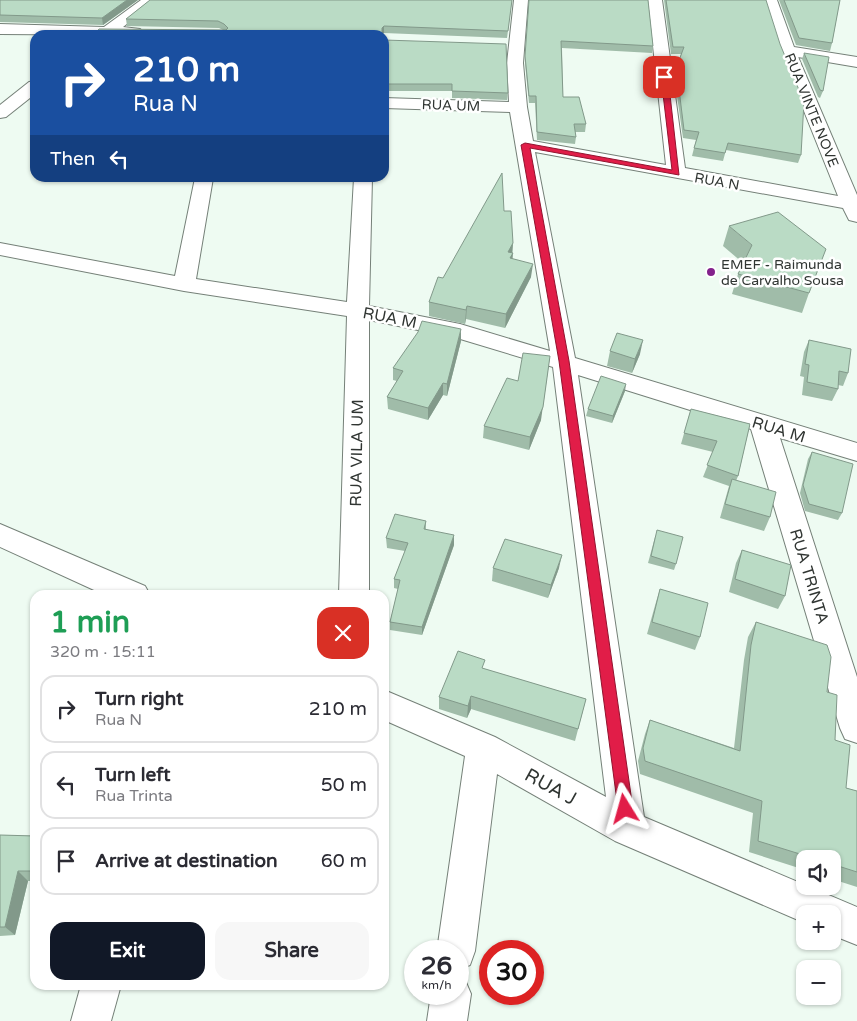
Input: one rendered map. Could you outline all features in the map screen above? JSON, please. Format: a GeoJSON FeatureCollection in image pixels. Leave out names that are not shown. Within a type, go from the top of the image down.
{"type":"FeatureCollection","features":[{"type":"Feature","properties":{"kind":"street"},"geometry":{"type":"LineString","coordinates":[[109,30],[150,0]]}},
{"type":"Feature","properties":{"kind":"street"},"geometry":{"type":"LineString","coordinates":[[521,0],[509,44],[515,63],[518,107],[564,361],[628,828]]}},
{"type":"Feature","properties":{"kind":"street"},"geometry":{"type":"LineString","coordinates":[[655,0],[676,174]]}},
{"type":"Feature","properties":{"kind":"street","name":"RUA VINTE NOVE"},"geometry":{"type":"LineString","coordinates":[[770,0],[788,51],[854,212]]}},
{"type":"Feature","properties":{"kind":"street"},"geometry":{"type":"LineString","coordinates":[[0,29],[30,30]]}},
{"type":"Feature","properties":{"kind":"street"},"geometry":{"type":"LineString","coordinates":[[788,51],[857,62]]}},
{"type":"Feature","properties":{"kind":"street"},"geometry":{"type":"LineString","coordinates":[[0,91],[30,90]]}},
{"type":"Feature","properties":{"kind":"street"},"geometry":{"type":"LineString","coordinates":[[0,113],[30,92]]}},
{"type":"Feature","properties":{"kind":"street","name":"RUA UM"},"geometry":{"type":"LineString","coordinates":[[389,103],[518,107]]}},
{"type":"Feature","properties":{"kind":"street","name":"RUA N"},"geometry":{"type":"LineString","coordinates":[[525,145],[676,174],[854,212]]}},
{"type":"Feature","properties":{"kind":"street"},"geometry":{"type":"LineString","coordinates":[[184,284],[203,182]]}},
{"type":"Feature","properties":{"kind":"street","name":"RUA VILA UM"},"geometry":{"type":"LineString","coordinates":[[354,590],[358,311],[363,182]]}},
{"type":"Feature","properties":{"kind":"street","name":"RUA M"},"geometry":{"type":"LineString","coordinates":[[0,249],[184,284],[358,311],[460,330],[564,361],[763,425],[857,452]]}},
{"type":"Feature","properties":{"kind":"street","name":"RUA TRINTA"},"geometry":{"type":"LineString","coordinates":[[763,425],[857,728]]}},
{"type":"Feature","properties":{"kind":"street"},"geometry":{"type":"LineString","coordinates":[[0,535],[124,590]]}},
{"type":"Feature","properties":{"kind":"street","name":"RUA J"},"geometry":{"type":"LineString","coordinates":[[389,707],[483,748],[628,828],[808,905]]}},
{"type":"Feature","properties":{"kind":"street"},"geometry":{"type":"LineString","coordinates":[[457,940],[483,748]]}},
{"type":"Feature","properties":{"kind":"street"},"geometry":{"type":"LineString","coordinates":[[841,919],[857,926]]}},
{"type":"Feature","properties":{"kind":"street"},"geometry":{"type":"LineString","coordinates":[[91,1021],[100,990]]}},
{"type":"Feature","properties":{"kind":"street"},"geometry":{"type":"LineString","coordinates":[[447,1021],[449,1005]]}},
{"type":"Feature","properties":{"kind":"building"},"geometry":{"type":"Polygon","coordinates":[[[0,0],[127,0],[102,18],[0,15],[0,0]]]}},
{"type":"Feature","properties":{"kind":"building"},"geometry":{"type":"Polygon","coordinates":[[[150,0],[512,0],[508,31],[384,26],[382,30],[226,30],[228,28],[218,21],[126,19],[150,0]]]}},
{"type":"Feature","properties":{"kind":"building"},"geometry":{"type":"Polygon","coordinates":[[[529,0],[648,0],[653,46],[561,41],[563,97],[579,97],[586,124],[574,124],[576,137],[537,132],[536,96],[529,96],[525,56],[529,0]]]}},
{"type":"Feature","properties":{"kind":"building"},"geometry":{"type":"Polygon","coordinates":[[[666,0],[766,0],[780,44],[804,102],[801,155],[728,143],[725,153],[694,148],[699,132],[684,130],[679,89],[684,63],[678,63],[684,47],[673,47],[666,0]]]}},
{"type":"Feature","properties":{"kind":"building"},"geometry":{"type":"Polygon","coordinates":[[[784,0],[840,0],[832,43],[799,38],[784,0]]]}},
{"type":"Feature","properties":{"kind":"building"},"geometry":{"type":"Polygon","coordinates":[[[99,29],[226,30],[98,30],[99,29]]]}},
{"type":"Feature","properties":{"kind":"building"},"geometry":{"type":"Polygon","coordinates":[[[389,40],[506,44],[508,93],[452,91],[452,84],[389,84],[389,40]]]}},
{"type":"Feature","properties":{"kind":"building"},"geometry":{"type":"Polygon","coordinates":[[[804,53],[829,57],[823,91],[820,90],[804,53]]]}},
{"type":"Feature","properties":{"kind":"building"},"geometry":{"type":"Polygon","coordinates":[[[502,173],[504,211],[511,211],[513,243],[508,252],[513,253],[510,258],[533,264],[506,314],[467,306],[466,310],[429,302],[438,277],[443,278],[502,173]]]}},
{"type":"Feature","properties":{"kind":"building"},"geometry":{"type":"Polygon","coordinates":[[[778,212],[826,249],[809,293],[738,274],[752,245],[729,226],[778,212]]]}},
{"type":"Feature","properties":{"kind":"building"},"geometry":{"type":"Polygon","coordinates":[[[422,321],[461,329],[447,384],[443,383],[428,408],[387,397],[403,371],[393,368],[418,332],[422,321]]]}},
{"type":"Feature","properties":{"kind":"building"},"geometry":{"type":"Polygon","coordinates":[[[617,333],[643,340],[635,359],[610,351],[617,333]]]}},
{"type":"Feature","properties":{"kind":"building"},"geometry":{"type":"Polygon","coordinates":[[[809,340],[851,349],[848,373],[839,371],[838,389],[807,382],[809,365],[805,364],[809,340]]]}},
{"type":"Feature","properties":{"kind":"building"},"geometry":{"type":"Polygon","coordinates":[[[523,353],[550,356],[543,407],[530,437],[484,426],[507,378],[518,381],[523,353]]]}},
{"type":"Feature","properties":{"kind":"building"},"geometry":{"type":"Polygon","coordinates":[[[601,376],[626,384],[613,416],[588,409],[601,376]]]}},
{"type":"Feature","properties":{"kind":"building"},"geometry":{"type":"Polygon","coordinates":[[[691,409],[750,424],[738,476],[707,465],[717,441],[684,433],[691,409]]]}},
{"type":"Feature","properties":{"kind":"building"},"geometry":{"type":"Polygon","coordinates":[[[812,452],[853,464],[842,513],[809,504],[803,485],[812,452]]]}},
{"type":"Feature","properties":{"kind":"building"},"geometry":{"type":"Polygon","coordinates":[[[732,479],[776,492],[770,517],[725,504],[732,479]]]}},
{"type":"Feature","properties":{"kind":"building"},"geometry":{"type":"Polygon","coordinates":[[[395,514],[426,521],[424,529],[454,535],[422,627],[390,622],[400,580],[394,579],[408,543],[386,538],[395,514]]]}},
{"type":"Feature","properties":{"kind":"building"},"geometry":{"type":"Polygon","coordinates":[[[657,530],[683,537],[676,564],[651,556],[657,530]]]}},
{"type":"Feature","properties":{"kind":"building"},"geometry":{"type":"Polygon","coordinates":[[[505,539],[562,555],[551,585],[493,568],[505,539]]]}},
{"type":"Feature","properties":{"kind":"building"},"geometry":{"type":"Polygon","coordinates":[[[742,550],[791,565],[785,596],[735,579],[742,550]]]}},
{"type":"Feature","properties":{"kind":"building"},"geometry":{"type":"Polygon","coordinates":[[[660,589],[708,603],[700,637],[652,622],[660,589]]]}},
{"type":"Feature","properties":{"kind":"building"},"geometry":{"type":"Polygon","coordinates":[[[756,622],[827,645],[831,657],[827,692],[837,695],[835,740],[850,745],[846,788],[857,791],[857,872],[841,867],[841,850],[796,850],[796,853],[758,841],[762,801],[645,761],[643,748],[650,720],[740,751],[751,645],[756,622]]]}},
{"type":"Feature","properties":{"kind":"building"},"geometry":{"type":"Polygon","coordinates":[[[458,651],[485,660],[482,668],[586,699],[578,729],[471,696],[468,706],[439,697],[458,651]]]}},
{"type":"Feature","properties":{"kind":"building"},"geometry":{"type":"Polygon","coordinates":[[[0,835],[30,836],[30,871],[18,871],[5,927],[0,927],[0,835]]]}},
{"type":"Feature","properties":{"kind":"place","name":"EMEF - Raimunda de Carvalho Sousa"},"geometry":{"type":"Point","coordinates":[711,272]}},
{"type":"Feature","properties":{"kind":"route"},"geometry":{"type":"LineString","coordinates":[[625,809],[564,361],[525,145],[676,174],[664,77]]}}]}
